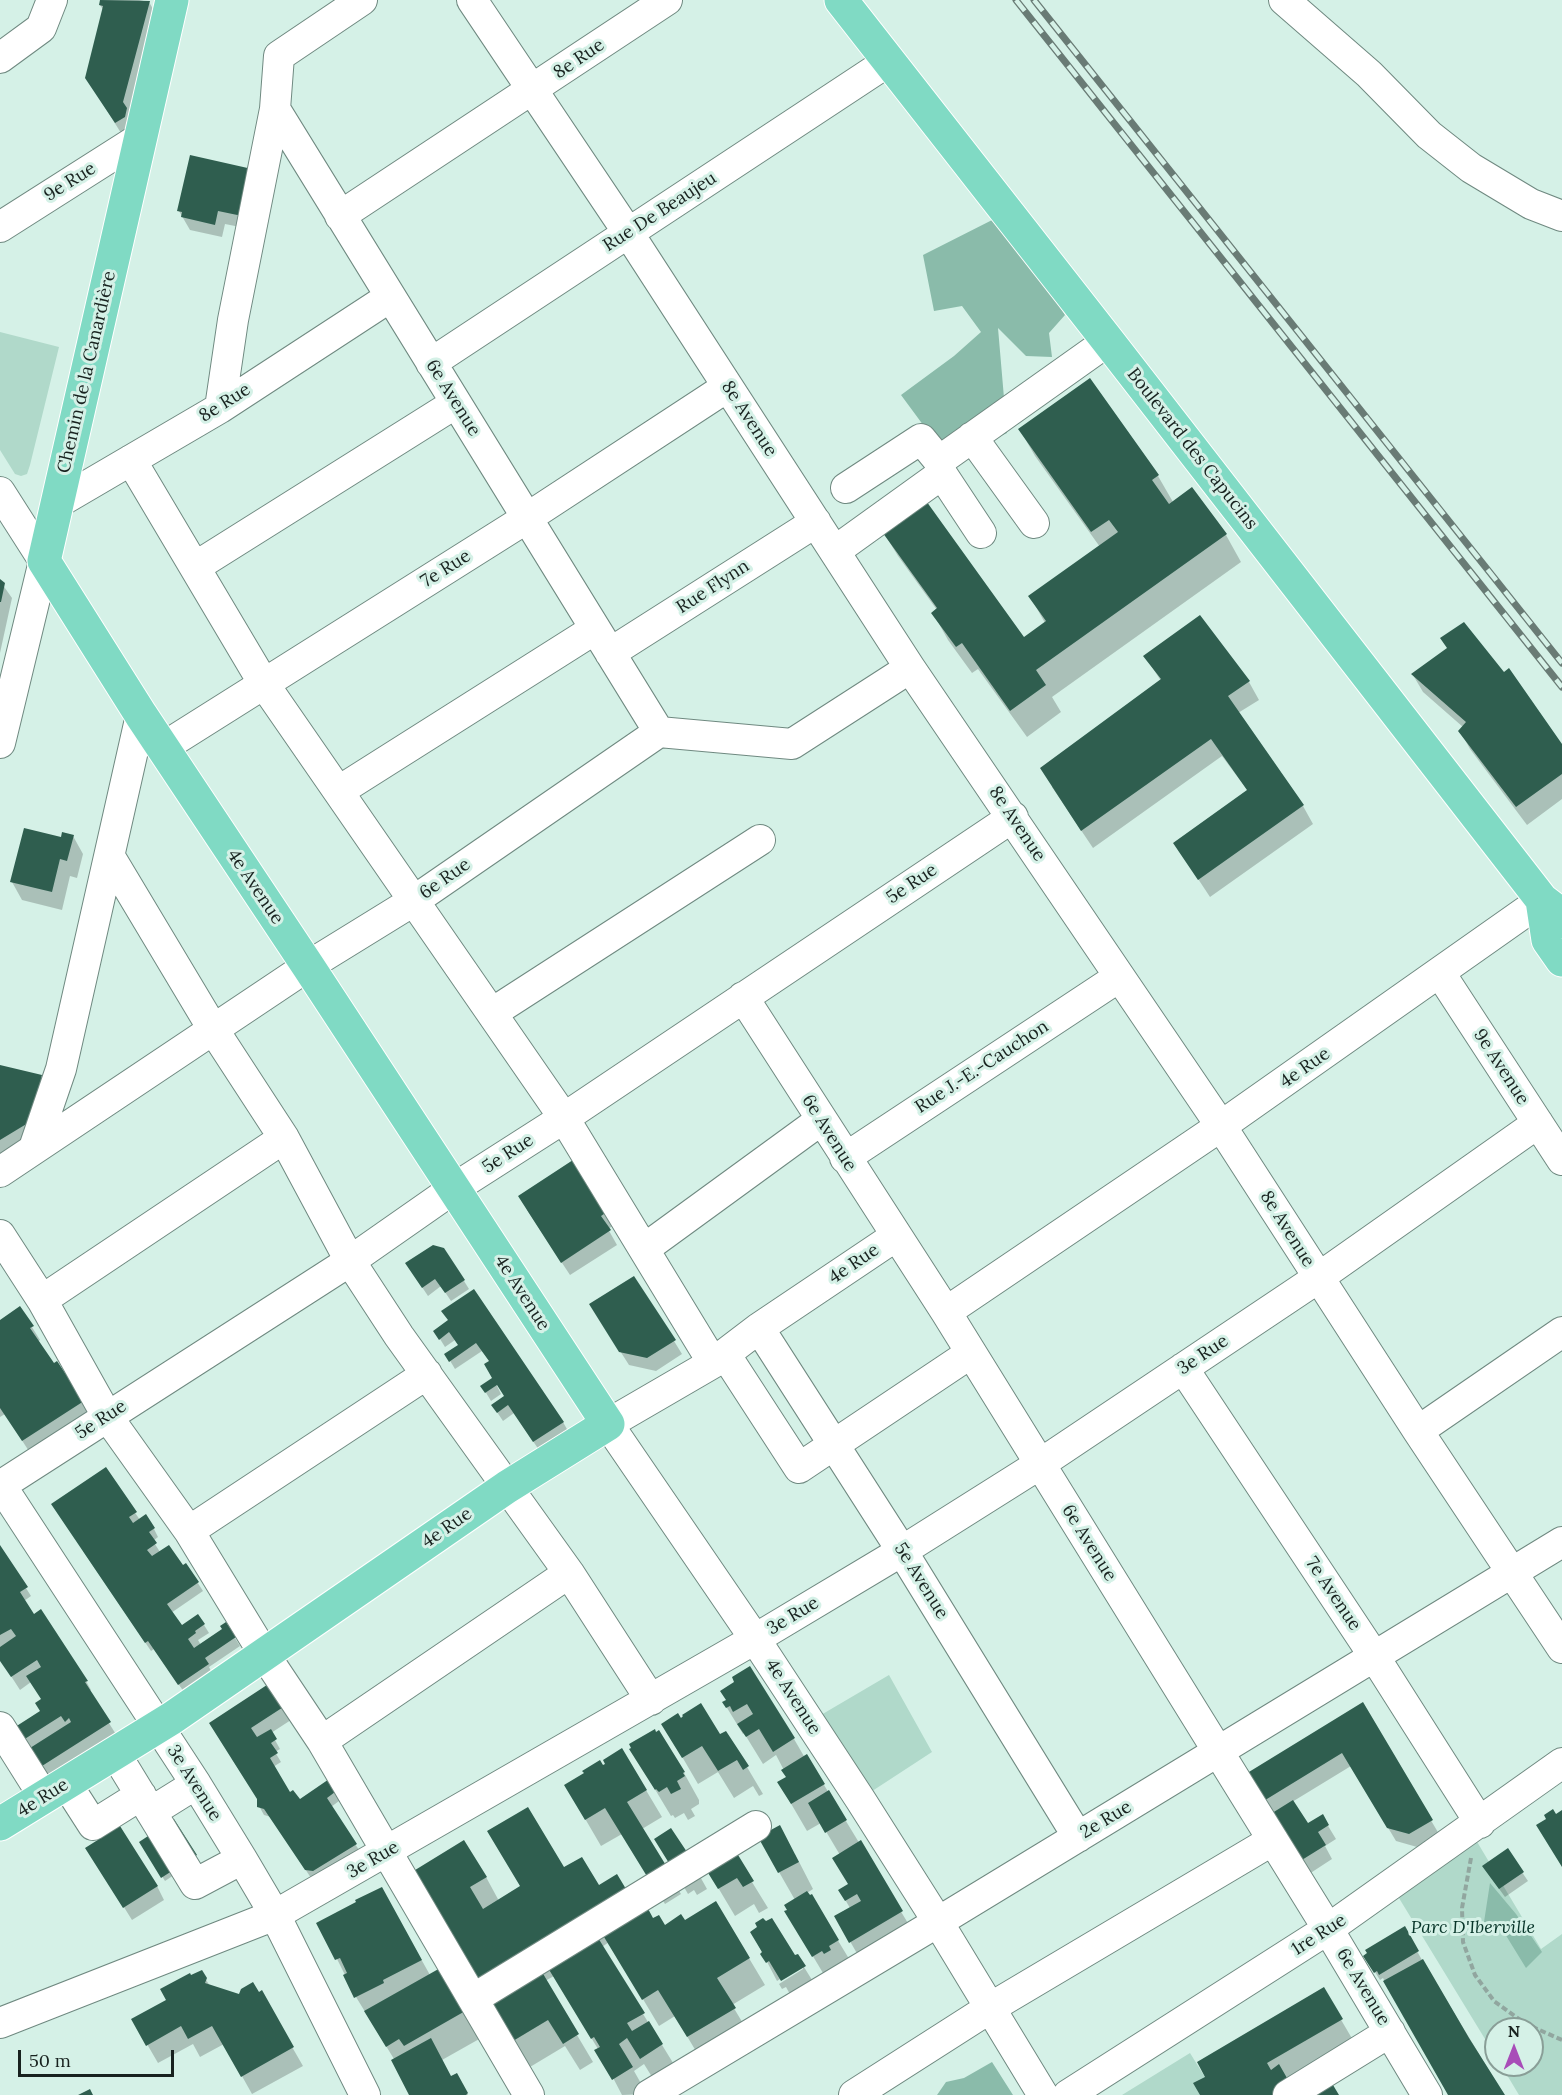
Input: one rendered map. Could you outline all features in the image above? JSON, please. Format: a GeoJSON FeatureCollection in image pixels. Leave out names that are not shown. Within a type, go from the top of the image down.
{"type":"FeatureCollection","features":[{"type":"Feature","properties":{"kind":"main road","name":"Chemin de la Canardière"},"geometry":{"type":"LineString","coordinates":[[44,561],[171,0]]}},
{"type":"Feature","properties":{"kind":"main road","name":"Boulevard des Capucins"},"geometry":{"type":"LineString","coordinates":[[841,0],[1552,908],[1548,940],[1562,960]]}},
{"type":"Feature","properties":{"kind":"main road","name":"4e Avenue"},"geometry":{"type":"LineString","coordinates":[[44,561],[141,716],[608,1424]]}},
{"type":"Feature","properties":{"kind":"main road","name":"4e Rue"},"geometry":{"type":"LineString","coordinates":[[0,1824],[158,1727],[507,1486],[608,1424]]}},
{"type":"Feature","properties":{"kind":"street"},"geometry":{"type":"LineString","coordinates":[[0,58],[41,28],[52,0]]}},
{"type":"Feature","properties":{"kind":"street"},"geometry":{"type":"LineString","coordinates":[[220,408],[233,320],[275,109],[279,56],[362,0]]}},
{"type":"Feature","properties":{"kind":"street","name":"8e Avenue"},"geometry":{"type":"LineString","coordinates":[[472,0],[629,234],[910,668],[1221,1126],[1318,1278],[1562,1648]]}},
{"type":"Feature","properties":{"kind":"street","name":"8e Rue"},"geometry":{"type":"LineString","coordinates":[[340,216],[667,0]]}},
{"type":"Feature","properties":{"kind":"street"},"geometry":{"type":"LineString","coordinates":[[1284,0],[1369,74],[1429,135],[1471,168],[1532,204],[1562,216]]}},
{"type":"Feature","properties":{"kind":"street","name":"Rue De Beaujeu"},"geometry":{"type":"LineString","coordinates":[[431,363],[889,61]]}},
{"type":"Feature","properties":{"kind":"street","name":"6e Avenue"},"geometry":{"type":"LineString","coordinates":[[275,109],[659,732]]}},
{"type":"Feature","properties":{"kind":"street","name":"9e Rue"},"geometry":{"type":"LineString","coordinates":[[0,226],[140,138]]}},
{"type":"Feature","properties":{"kind":"street","name":"8e Rue"},"geometry":{"type":"LineString","coordinates":[[56,504],[220,408],[390,297]]}},
{"type":"Feature","properties":{"kind":"street"},"geometry":{"type":"LineString","coordinates":[[835,551],[941,467],[972,437],[1108,341]]}},
{"type":"Feature","properties":{"kind":"street","name":"7e Rue"},"geometry":{"type":"LineString","coordinates":[[162,748],[527,518],[728,387]]}},
{"type":"Feature","properties":{"kind":"street"},"geometry":{"type":"LineString","coordinates":[[195,567],[456,403]]}},
{"type":"Feature","properties":{"kind":"street"},"geometry":{"type":"LineString","coordinates":[[972,437],[1034,523]]}},
{"type":"Feature","properties":{"kind":"street"},"geometry":{"type":"LineString","coordinates":[[846,488],[921,439],[981,533]]}},
{"type":"Feature","properties":{"kind":"street"},"geometry":{"type":"LineString","coordinates":[[131,460],[264,684],[564,1118],[644,1249],[799,1468],[971,1353]]}},
{"type":"Feature","properties":{"kind":"street","name":"4e Avenue"},"geometry":{"type":"LineString","coordinates":[[0,492],[10,528],[44,561]]}},
{"type":"Feature","properties":{"kind":"street","name":"Rue Flynn"},"geometry":{"type":"LineString","coordinates":[[339,791],[816,522]]}},
{"type":"Feature","properties":{"kind":"street","name":"Chemin de la Canardière"},"geometry":{"type":"LineString","coordinates":[[0,743],[44,561]]}},
{"type":"Feature","properties":{"kind":"street"},"geometry":{"type":"LineString","coordinates":[[659,732],[792,744],[910,668]]}},
{"type":"Feature","properties":{"kind":"street"},"geometry":{"type":"LineString","coordinates":[[34,1148],[61,1069],[141,716]]}},
{"type":"Feature","properties":{"kind":"street","name":"6e Rue"},"geometry":{"type":"LineString","coordinates":[[0,1172],[308,966],[415,900],[659,732]]}},
{"type":"Feature","properties":{"kind":"street","name":"5e Rue"},"geometry":{"type":"LineString","coordinates":[[0,1486],[350,1261],[453,1189],[564,1118],[1013,817]]}},
{"type":"Feature","properties":{"kind":"street"},"geometry":{"type":"LineString","coordinates":[[492,1012],[760,840]]}},
{"type":"Feature","properties":{"kind":"street"},"geometry":{"type":"LineString","coordinates":[[110,857],[213,1029],[284,1138],[350,1261],[399,1336],[569,1573],[651,1700]]}},
{"type":"Feature","properties":{"kind":"street","name":"4e Rue"},"geometry":{"type":"LineString","coordinates":[[946,1312],[1221,1126],[1440,973],[1552,908]]}},
{"type":"Feature","properties":{"kind":"street","name":"9e Avenue"},"geometry":{"type":"LineString","coordinates":[[1440,973],[1562,1160]]}},
{"type":"Feature","properties":{"kind":"street","name":"Rue J.-E.-Cauchon"},"geometry":{"type":"LineString","coordinates":[[845,1158],[1119,977]]}},
{"type":"Feature","properties":{"kind":"street","name":"6e Avenue"},"geometry":{"type":"LineString","coordinates":[[743,997],[946,1312],[1328,1929],[1427,2095]]}},
{"type":"Feature","properties":{"kind":"street"},"geometry":{"type":"LineString","coordinates":[[644,1249],[821,1120]]}},
{"type":"Feature","properties":{"kind":"street","name":"3e Rue"},"geometry":{"type":"LineString","coordinates":[[0,2023],[275,1915],[651,1700],[902,1551],[1040,1464],[1318,1278],[1538,1122]]}},
{"type":"Feature","properties":{"kind":"street"},"geometry":{"type":"LineString","coordinates":[[42,1300],[284,1138]]}},
{"type":"Feature","properties":{"kind":"street"},"geometry":{"type":"LineString","coordinates":[[0,1235],[42,1300],[107,1416],[189,1531],[264,1654],[322,1741],[529,2095]]}},
{"type":"Feature","properties":{"kind":"street","name":"4e Rue"},"geometry":{"type":"LineString","coordinates":[[608,1424],[719,1358],[759,1328],[896,1236]]}},
{"type":"Feature","properties":{"kind":"street","name":"5e Avenue"},"geometry":{"type":"LineString","coordinates":[[759,1328],[902,1551],[1078,1837]]}},
{"type":"Feature","properties":{"kind":"street"},"geometry":{"type":"LineString","coordinates":[[1418,1431],[1562,1332]]}},
{"type":"Feature","properties":{"kind":"street","name":"7e Avenue"},"geometry":{"type":"LineString","coordinates":[[1183,1368],[1374,1656],[1475,1826]]}},
{"type":"Feature","properties":{"kind":"street"},"geometry":{"type":"LineString","coordinates":[[189,1531],[427,1374]]}},
{"type":"Feature","properties":{"kind":"street","name":"4e Avenue"},"geometry":{"type":"LineString","coordinates":[[608,1424],[755,1639],[938,1922],[1043,2095]]}},
{"type":"Feature","properties":{"kind":"street","name":"3e Avenue"},"geometry":{"type":"LineString","coordinates":[[0,1486],[196,1784],[242,1859],[275,1915],[366,2095]]}},
{"type":"Feature","properties":{"kind":"street","name":"2e Rue"},"geometry":{"type":"LineString","coordinates":[[649,2095],[1562,1542]]}},
{"type":"Feature","properties":{"kind":"street"},"geometry":{"type":"LineString","coordinates":[[322,1741],[569,1573]]}},
{"type":"Feature","properties":{"kind":"street"},"geometry":{"type":"LineString","coordinates":[[0,1727],[55,1790],[93,1825],[196,1784]]}},
{"type":"Feature","properties":{"kind":"street"},"geometry":{"type":"LineString","coordinates":[[115,1753],[195,1884],[242,1859]]}},
{"type":"Feature","properties":{"kind":"street","name":"1re Rue"},"geometry":{"type":"LineString","coordinates":[[1068,2095],[1328,1929],[1562,1763]]}},
{"type":"Feature","properties":{"kind":"street"},"geometry":{"type":"LineString","coordinates":[[473,1999],[756,1826]]}},
{"type":"Feature","properties":{"kind":"street"},"geometry":{"type":"LineString","coordinates":[[854,2095],[990,2008],[1272,1839]]}},
{"type":"Feature","properties":{"kind":"street"},"geometry":{"type":"LineString","coordinates":[[1288,2095],[1390,2032]]}},
{"type":"Feature","properties":{"kind":"path"},"geometry":{"type":"LineString","coordinates":[[1475,1826],[1462,1908],[1463,1942],[1475,1974],[1494,2001],[1526,2024],[1562,2040]]}},
{"type":"Feature","properties":{"kind":"green space"},"geometry":{"type":"Polygon","coordinates":[[[1002,215],[1065,315],[1049,333],[1052,357],[1026,356],[998,328],[1007,433],[949,460],[901,395],[954,356],[981,332],[962,306],[934,311],[923,255],[1002,215]]]}},
{"type":"Feature","properties":{"kind":"green space"},"geometry":{"type":"Polygon","coordinates":[[[0,332],[59,347],[30,465],[27,474],[21,476],[15,474],[0,450],[0,332]]]}},
{"type":"Feature","properties":{"kind":"green space"},"geometry":{"type":"Polygon","coordinates":[[[889,1675],[932,1752],[860,1799],[809,1722],[889,1675]]]}},
{"type":"Feature","properties":{"kind":"green space","name":"Parc D'Iberville"},"geometry":{"type":"Polygon","coordinates":[[[1470,1830],[1541,1949],[1562,1934],[1562,2095],[1519,2095],[1508,2077],[1544,2077],[1544,2017],[1484,2017],[1484,2037],[1391,1885],[1470,1830]]]}},
{"type":"Feature","properties":{"kind":"green space"},"geometry":{"type":"Polygon","coordinates":[[[1490,1883],[1516,1914],[1542,1952],[1526,1968],[1502,1929],[1484,1922],[1490,1883]]]}},
{"type":"Feature","properties":{"kind":"green space"},"geometry":{"type":"Polygon","coordinates":[[[1190,2053],[1216,2095],[1122,2095],[1190,2053]]]}},
{"type":"Feature","properties":{"kind":"green space"},"geometry":{"type":"Polygon","coordinates":[[[992,2062],[1013,2095],[937,2095],[946,2082],[964,2078],[992,2062]]]}},
{"type":"Feature","properties":{"kind":"building"},"geometry":{"type":"Polygon","coordinates":[[[100,0],[150,1],[123,102],[127,108],[125,117],[115,123],[85,78],[103,6],[99,5],[100,0]]]}},
{"type":"Feature","properties":{"kind":"building"},"geometry":{"type":"Polygon","coordinates":[[[190,155],[252,169],[247,217],[218,211],[215,225],[181,217],[182,212],[177,211],[190,155]]]}},
{"type":"Feature","properties":{"kind":"building"},"geometry":{"type":"Polygon","coordinates":[[[1090,378],[1159,475],[1152,480],[1169,504],[1192,487],[1227,534],[1036,670],[1046,685],[1010,711],[962,643],[956,647],[931,613],[937,608],[880,529],[924,498],[1024,637],[1046,621],[1028,596],[1118,532],[1109,520],[1091,532],[1018,429],[1090,378]]]}},
{"type":"Feature","properties":{"kind":"building"},"geometry":{"type":"Polygon","coordinates":[[[0,579],[5,583],[1,602],[0,602],[0,579]]]}},
{"type":"Feature","properties":{"kind":"building"},"geometry":{"type":"Polygon","coordinates":[[[1200,615],[1250,681],[1228,696],[1304,805],[1198,880],[1173,843],[1247,790],[1211,739],[1081,831],[1040,768],[1161,679],[1143,656],[1200,615]]]}},
{"type":"Feature","properties":{"kind":"building"},"geometry":{"type":"Polygon","coordinates":[[[1464,622],[1504,672],[1509,668],[1562,744],[1562,774],[1516,807],[1458,731],[1466,722],[1411,674],[1447,648],[1440,638],[1464,622]]]}},
{"type":"Feature","properties":{"kind":"building"},"geometry":{"type":"Polygon","coordinates":[[[24,828],[61,837],[62,832],[74,835],[67,861],[60,859],[52,892],[10,882],[24,828]]]}},
{"type":"Feature","properties":{"kind":"building"},"geometry":{"type":"Polygon","coordinates":[[[0,1065],[42,1075],[33,1120],[0,1140],[0,1065]]]}},
{"type":"Feature","properties":{"kind":"building"},"geometry":{"type":"Polygon","coordinates":[[[573,1160],[617,1205],[601,1216],[611,1230],[561,1263],[518,1196],[573,1160]]]}},
{"type":"Feature","properties":{"kind":"building"},"geometry":{"type":"Polygon","coordinates":[[[433,1245],[444,1248],[465,1280],[445,1293],[435,1279],[422,1288],[405,1263],[433,1245]]]}},
{"type":"Feature","properties":{"kind":"building"},"geometry":{"type":"Polygon","coordinates":[[[634,1276],[676,1340],[647,1358],[619,1352],[589,1304],[634,1276]]]}},
{"type":"Feature","properties":{"kind":"building"},"geometry":{"type":"Polygon","coordinates":[[[474,1289],[564,1422],[533,1442],[508,1405],[497,1413],[491,1405],[504,1396],[497,1385],[485,1393],[480,1386],[492,1378],[484,1364],[489,1361],[476,1343],[449,1362],[444,1354],[458,1345],[449,1332],[439,1340],[433,1331],[448,1320],[441,1311],[474,1289]]]}},
{"type":"Feature","properties":{"kind":"building"},"geometry":{"type":"Polygon","coordinates":[[[20,1306],[34,1326],[30,1328],[54,1363],[57,1361],[84,1401],[22,1441],[0,1408],[0,1320],[20,1306]]]}},
{"type":"Feature","properties":{"kind":"building"},"geometry":{"type":"Polygon","coordinates":[[[106,1467],[137,1512],[129,1517],[133,1523],[146,1514],[155,1528],[149,1532],[157,1543],[147,1550],[152,1556],[169,1545],[183,1565],[186,1563],[199,1582],[167,1604],[182,1625],[198,1614],[205,1624],[188,1639],[194,1648],[222,1629],[220,1626],[226,1622],[236,1637],[205,1658],[209,1664],[178,1685],[148,1641],[145,1643],[51,1504],[106,1467]]]}},
{"type":"Feature","properties":{"kind":"building"},"geometry":{"type":"Polygon","coordinates":[[[0,1545],[28,1587],[20,1592],[34,1614],[41,1609],[88,1681],[85,1682],[111,1722],[31,1773],[19,1755],[71,1722],[69,1718],[65,1722],[61,1716],[20,1742],[12,1729],[40,1711],[35,1703],[41,1699],[26,1676],[41,1667],[37,1660],[11,1677],[0,1661],[0,1647],[16,1636],[11,1629],[0,1635],[0,1545]]]}},
{"type":"Feature","properties":{"kind":"building"},"geometry":{"type":"Polygon","coordinates":[[[750,1666],[795,1738],[773,1752],[759,1729],[746,1737],[737,1724],[753,1714],[747,1704],[733,1712],[730,1706],[726,1708],[722,1702],[726,1700],[720,1691],[734,1682],[732,1677],[750,1666]]]}},
{"type":"Feature","properties":{"kind":"building"},"geometry":{"type":"Polygon","coordinates":[[[273,1681],[288,1704],[251,1728],[257,1737],[271,1729],[277,1739],[271,1743],[278,1753],[270,1758],[290,1792],[293,1790],[300,1799],[335,1775],[343,1786],[327,1798],[357,1844],[313,1871],[305,1870],[264,1809],[257,1807],[257,1799],[209,1723],[273,1681]]]}},
{"type":"Feature","properties":{"kind":"building"},"geometry":{"type":"Polygon","coordinates":[[[1363,1702],[1433,1820],[1409,1834],[1387,1828],[1342,1753],[1262,1802],[1244,1775],[1363,1702]]]}},
{"type":"Feature","properties":{"kind":"building"},"geometry":{"type":"Polygon","coordinates":[[[701,1703],[720,1734],[726,1731],[749,1766],[743,1770],[737,1760],[718,1771],[702,1746],[682,1758],[661,1724],[678,1713],[681,1718],[701,1703]]]}},
{"type":"Feature","properties":{"kind":"building"},"geometry":{"type":"Polygon","coordinates":[[[655,1729],[656,1732],[659,1730],[685,1772],[683,1773],[685,1776],[677,1781],[681,1789],[671,1794],[667,1787],[659,1792],[655,1790],[629,1749],[631,1748],[629,1744],[655,1729]]]}},
{"type":"Feature","properties":{"kind":"building"},"geometry":{"type":"Polygon","coordinates":[[[622,1748],[647,1790],[627,1802],[667,1867],[648,1878],[605,1808],[585,1820],[564,1785],[600,1760],[603,1765],[605,1764],[603,1760],[622,1748]]]}},
{"type":"Feature","properties":{"kind":"building"},"geometry":{"type":"Polygon","coordinates":[[[807,1754],[825,1784],[791,1804],[777,1782],[786,1777],[781,1770],[807,1754]]]}},
{"type":"Feature","properties":{"kind":"building"},"geometry":{"type":"Polygon","coordinates":[[[829,1790],[847,1820],[825,1833],[808,1803],[829,1790]]]}},
{"type":"Feature","properties":{"kind":"building"},"geometry":{"type":"Polygon","coordinates":[[[1293,1800],[1308,1823],[1323,1814],[1329,1825],[1318,1832],[1326,1845],[1297,1863],[1269,1815],[1293,1800]]]}},
{"type":"Feature","properties":{"kind":"building"},"geometry":{"type":"Polygon","coordinates":[[[528,1807],[564,1867],[582,1857],[599,1885],[617,1874],[629,1894],[475,1987],[407,1875],[464,1840],[487,1877],[470,1887],[483,1909],[520,1886],[487,1831],[528,1807]]]}},
{"type":"Feature","properties":{"kind":"building"},"geometry":{"type":"Polygon","coordinates":[[[1553,1809],[1556,1814],[1562,1810],[1562,1867],[1536,1825],[1546,1819],[1544,1815],[1553,1809]]]}},
{"type":"Feature","properties":{"kind":"building"},"geometry":{"type":"Polygon","coordinates":[[[174,1819],[197,1855],[161,1878],[139,1842],[174,1819]]]}},
{"type":"Feature","properties":{"kind":"building"},"geometry":{"type":"Polygon","coordinates":[[[780,1825],[799,1862],[778,1873],[758,1837],[780,1825]]]}},
{"type":"Feature","properties":{"kind":"building"},"geometry":{"type":"Polygon","coordinates":[[[120,1826],[158,1886],[123,1908],[85,1848],[120,1826]]]}},
{"type":"Feature","properties":{"kind":"building"},"geometry":{"type":"Polygon","coordinates":[[[671,1828],[693,1861],[672,1868],[654,1839],[671,1828]]]}},
{"type":"Feature","properties":{"kind":"building"},"geometry":{"type":"Polygon","coordinates":[[[861,1840],[903,1911],[849,1943],[834,1916],[861,1901],[857,1894],[845,1901],[838,1890],[848,1884],[832,1858],[861,1840]]]}},
{"type":"Feature","properties":{"kind":"building"},"geometry":{"type":"Polygon","coordinates":[[[1508,1848],[1524,1872],[1499,1889],[1482,1866],[1508,1848]]]}},
{"type":"Feature","properties":{"kind":"building"},"geometry":{"type":"Polygon","coordinates":[[[735,1850],[754,1881],[743,1887],[737,1878],[718,1889],[705,1868],[735,1850]]]}},
{"type":"Feature","properties":{"kind":"building"},"geometry":{"type":"Polygon","coordinates":[[[382,1887],[422,1960],[354,1998],[343,1975],[347,1973],[340,1958],[335,1960],[316,1923],[382,1887]]]}},
{"type":"Feature","properties":{"kind":"building"},"geometry":{"type":"Polygon","coordinates":[[[807,1891],[810,1895],[812,1894],[839,1940],[829,1946],[831,1950],[824,1954],[822,1951],[812,1957],[784,1911],[787,1910],[784,1905],[807,1891]]]}},
{"type":"Feature","properties":{"kind":"building"},"geometry":{"type":"Polygon","coordinates":[[[716,1901],[750,1958],[717,1978],[736,2008],[687,2037],[658,1990],[642,2000],[601,1932],[646,1905],[653,1918],[659,1915],[665,1925],[681,1914],[685,1920],[716,1901]]]}},
{"type":"Feature","properties":{"kind":"building"},"geometry":{"type":"Polygon","coordinates":[[[763,1918],[766,1921],[772,1918],[795,1955],[798,1954],[806,1966],[781,1981],[769,1961],[766,1963],[760,1954],[762,1952],[750,1932],[757,1927],[755,1923],[763,1918]]]}},
{"type":"Feature","properties":{"kind":"building"},"geometry":{"type":"Polygon","coordinates":[[[1405,1926],[1419,1951],[1379,1975],[1377,1971],[1374,1973],[1363,1956],[1367,1953],[1365,1950],[1405,1926]]]}},
{"type":"Feature","properties":{"kind":"building"},"geometry":{"type":"Polygon","coordinates":[[[595,1933],[645,2013],[627,2023],[632,2031],[649,2021],[663,2044],[640,2059],[627,2038],[619,2044],[633,2067],[612,2080],[594,2050],[600,2047],[594,2037],[591,2039],[545,1963],[595,1933]]]}},
{"type":"Feature","properties":{"kind":"building"},"geometry":{"type":"Polygon","coordinates":[[[1423,1959],[1484,2062],[1484,2077],[1494,2077],[1505,2095],[1448,2095],[1383,1981],[1423,1959]]]}},
{"type":"Feature","properties":{"kind":"building"},"geometry":{"type":"Polygon","coordinates":[[[442,1967],[467,2010],[404,2046],[399,2039],[386,2047],[364,2011],[442,1967]]]}},
{"type":"Feature","properties":{"kind":"building"},"geometry":{"type":"Polygon","coordinates":[[[202,1970],[207,1978],[205,1983],[239,1994],[241,1989],[253,1982],[259,1992],[262,1990],[294,2047],[241,2077],[212,2026],[188,2039],[181,2026],[146,2046],[131,2019],[166,2000],[160,1989],[190,1973],[191,1975],[202,1970]]]}},
{"type":"Feature","properties":{"kind":"building"},"geometry":{"type":"Polygon","coordinates":[[[542,1972],[579,2034],[563,2044],[548,2020],[508,2044],[483,2002],[542,1972]]]}},
{"type":"Feature","properties":{"kind":"building"},"geometry":{"type":"Polygon","coordinates":[[[1324,1987],[1343,2019],[1267,2063],[1271,2070],[1279,2064],[1291,2085],[1274,2095],[1200,2095],[1193,2083],[1205,2077],[1197,2062],[1324,1987]]]}},
{"type":"Feature","properties":{"kind":"building"},"geometry":{"type":"Polygon","coordinates":[[[431,2038],[451,2076],[457,2073],[468,2093],[466,2095],[409,2095],[391,2060],[431,2038]]]}},
{"type":"Feature","properties":{"kind":"building"},"geometry":{"type":"Polygon","coordinates":[[[1330,2080],[1339,2095],[1305,2095],[1330,2080]]]}},
{"type":"Feature","properties":{"kind":"building"},"geometry":{"type":"Polygon","coordinates":[[[90,2089],[93,2095],[78,2095],[90,2089]]]}},
{"type":"Feature","properties":{"kind":"railway"},"geometry":{"type":"LineString","coordinates":[[1016,0],[1562,687]]}},
{"type":"Feature","properties":{"kind":"railway"},"geometry":{"type":"LineString","coordinates":[[1034,0],[1562,663]]}}]}
